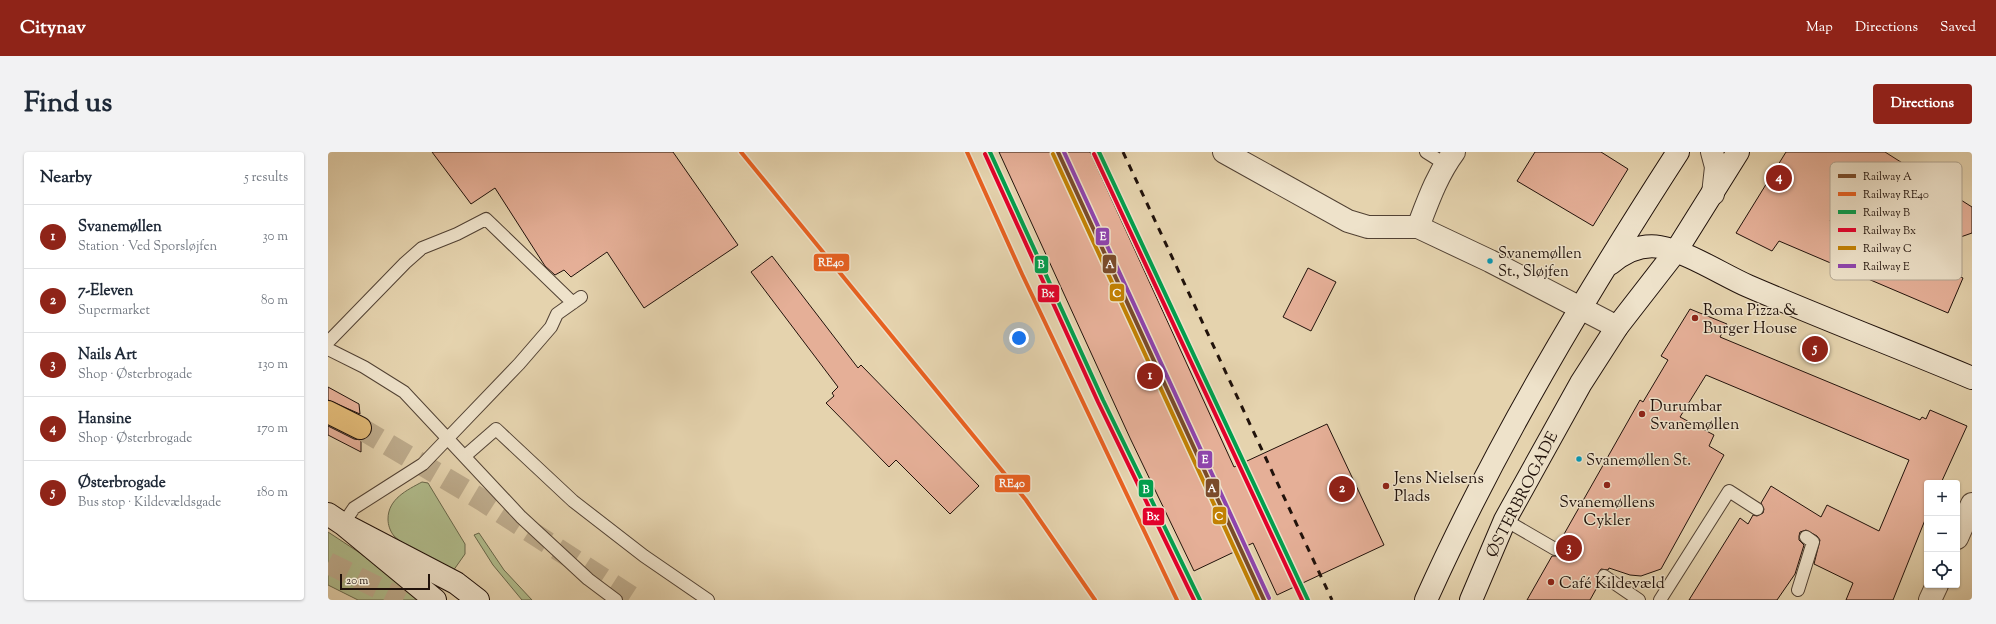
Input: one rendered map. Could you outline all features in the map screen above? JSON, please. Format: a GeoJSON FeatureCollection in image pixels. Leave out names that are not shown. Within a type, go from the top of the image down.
{"type":"FeatureCollection","features":[{"type":"Feature","properties":{"kind":"highway"},"geometry":{"type":"LineString","coordinates":[[328,412],[360,428]]}},
{"type":"Feature","properties":{"kind":"street"},"geometry":{"type":"LineString","coordinates":[[1224,152],[1348,221],[1368,226],[1418,227],[1490,261],[1617,327]]}},
{"type":"Feature","properties":{"kind":"street"},"geometry":{"type":"LineString","coordinates":[[1426,600],[1483,484],[1580,308],[1678,152]]}},
{"type":"Feature","properties":{"kind":"street"},"geometry":{"type":"LineString","coordinates":[[1712,152],[1716,167],[1713,194]]}},
{"type":"Feature","properties":{"kind":"street","name":"ØSTERBROGADE"},"geometry":{"type":"LineString","coordinates":[[1471,600],[1505,520],[1581,383],[1617,327],[1676,251],[1738,152]]}},
{"type":"Feature","properties":{"kind":"street"},"geometry":{"type":"LineString","coordinates":[[1418,227],[1432,190],[1450,158]]}},
{"type":"Feature","properties":{"kind":"street"},"geometry":{"type":"LineString","coordinates":[[1606,267],[1621,255],[1637,248],[1659,247],[1676,251],[1749,286],[1972,378]]}},
{"type":"Feature","properties":{"kind":"street"},"geometry":{"type":"LineString","coordinates":[[1960,531],[1972,504]]}},
{"type":"Feature","properties":{"kind":"street"},"geometry":{"type":"LineString","coordinates":[[335,519],[435,600]]}},
{"type":"Feature","properties":{"kind":"street"},"geometry":{"type":"LineString","coordinates":[[335,519],[456,583],[478,600]]}},
{"type":"Feature","properties":{"kind":"street"},"geometry":{"type":"LineString","coordinates":[[1930,600],[1936,588]]}},
{"type":"Feature","properties":{"kind":"lane"},"geometry":{"type":"LineString","coordinates":[[1426,152],[1450,158]]}},
{"type":"Feature","properties":{"kind":"lane"},"geometry":{"type":"LineString","coordinates":[[328,342],[405,262],[422,248],[457,234],[486,219],[577,300],[557,314],[551,327],[449,439],[423,464],[335,519]]}},
{"type":"Feature","properties":{"kind":"lane"},"geometry":{"type":"LineString","coordinates":[[328,349],[364,367],[404,392],[521,517],[588,579],[616,600]]}},
{"type":"Feature","properties":{"kind":"lane"},"geometry":{"type":"LineString","coordinates":[[465,456],[496,429],[573,502],[644,556],[708,600]]}},
{"type":"Feature","properties":{"kind":"lane"},"geometry":{"type":"LineString","coordinates":[[1660,600],[1729,491],[1757,509]]}},
{"type":"Feature","properties":{"kind":"lane"},"geometry":{"type":"LineString","coordinates":[[1505,520],[1556,549]]}},
{"type":"Feature","properties":{"kind":"lane"},"geometry":{"type":"LineString","coordinates":[[1798,590],[1813,542],[1806,537]]}},
{"type":"Feature","properties":{"kind":"lane"},"geometry":{"type":"LineString","coordinates":[[1604,576],[1639,600]]}},
{"type":"Feature","properties":{"kind":"green space"},"geometry":{"type":"Polygon","coordinates":[[[422,482],[428,483],[465,544],[465,554],[453,571],[406,546],[391,532],[388,519],[391,506],[399,496],[422,482]]]}},
{"type":"Feature","properties":{"kind":"green space"},"geometry":{"type":"Polygon","coordinates":[[[328,532],[360,553],[421,600],[358,600],[328,585],[328,532]]]}},
{"type":"Feature","properties":{"kind":"green space"},"geometry":{"type":"Polygon","coordinates":[[[479,533],[504,570],[532,600],[522,600],[493,565],[474,535],[479,533]]]}},
{"type":"Feature","properties":{"kind":"building"},"geometry":{"type":"Polygon","coordinates":[[[432,152],[673,152],[738,245],[644,308],[607,252],[571,277],[564,270],[555,275],[545,266],[495,188],[471,204],[432,152]]]}},
{"type":"Feature","properties":{"kind":"building"},"geometry":{"type":"Polygon","coordinates":[[[999,152],[1090,152],[1234,467],[1327,424],[1384,545],[1277,595],[1253,543],[1194,571],[1130,438],[999,152]]]}},
{"type":"Feature","properties":{"kind":"building"},"geometry":{"type":"Polygon","coordinates":[[[1535,152],[1601,152],[1628,169],[1593,226],[1517,181],[1535,152]]]}},
{"type":"Feature","properties":{"kind":"building"},"geometry":{"type":"Polygon","coordinates":[[[1786,152],[1885,152],[1901,162],[1830,162],[1830,263],[1779,241],[1772,251],[1736,233],[1786,152]]]}},
{"type":"Feature","properties":{"kind":"building"},"geometry":{"type":"Polygon","coordinates":[[[1962,201],[1972,207],[1972,233],[1962,236],[1962,201]]]}},
{"type":"Feature","properties":{"kind":"building"},"geometry":{"type":"Polygon","coordinates":[[[772,256],[858,368],[861,365],[979,486],[950,514],[896,460],[889,467],[826,403],[834,396],[832,393],[838,387],[751,272],[772,256]]]}},
{"type":"Feature","properties":{"kind":"building"},"geometry":{"type":"Polygon","coordinates":[[[1308,268],[1336,282],[1311,331],[1283,317],[1308,268]]]}},
{"type":"Feature","properties":{"kind":"building"},"geometry":{"type":"Polygon","coordinates":[[[1962,278],[1963,278],[1948,313],[1871,280],[1962,280],[1962,278]]]}},
{"type":"Feature","properties":{"kind":"building"},"geometry":{"type":"Polygon","coordinates":[[[1690,309],[1727,324],[1720,337],[1920,420],[1922,417],[1926,419],[1930,410],[1967,426],[1942,480],[1924,480],[1924,522],[1893,600],[1846,600],[1853,583],[1814,564],[1820,540],[1817,536],[1806,530],[1800,532],[1799,536],[1799,540],[1804,545],[1795,574],[1777,600],[1689,600],[1740,518],[1748,524],[1753,515],[1757,516],[1763,513],[1764,509],[1761,503],[1771,486],[1821,517],[1827,505],[1879,531],[1909,460],[1706,375],[1680,417],[1714,435],[1709,446],[1724,455],[1661,569],[1641,576],[1630,575],[1609,568],[1608,570],[1601,569],[1597,576],[1600,582],[1590,600],[1527,600],[1552,556],[1558,556],[1562,552],[1562,546],[1559,543],[1640,400],[1643,402],[1668,360],[1661,356],[1690,309]]]}},
{"type":"Feature","properties":{"kind":"building"},"geometry":{"type":"Polygon","coordinates":[[[328,387],[359,404],[360,414],[328,400],[328,387]]]}},
{"type":"Feature","properties":{"kind":"building"},"geometry":{"type":"Polygon","coordinates":[[[328,426],[354,439],[361,440],[361,452],[328,435],[328,426]]]}},
{"type":"Feature","properties":{"kind":"tunnel"},"geometry":{"type":"LineString","coordinates":[[360,428],[482,500],[636,600]]}},
{"type":"Feature","properties":{"kind":"tunnel"},"geometry":{"type":"LineString","coordinates":[[328,563],[403,600]]}},
{"type":"Feature","properties":{"kind":"railway"},"geometry":{"type":"LineString","coordinates":[[1123,152],[1332,600]]}},
{"type":"Feature","properties":{"kind":"rail line","name":"RE40"},"geometry":{"type":"LineString","coordinates":[[741,152],[1026,500],[1095,600]]}},
{"type":"Feature","properties":{"kind":"rail line","name":"RE40"},"geometry":{"type":"LineString","coordinates":[[967,152],[1022,274],[1177,600]]}},
{"type":"Feature","properties":{"kind":"rail line","name":"B"},"geometry":{"type":"LineString","coordinates":[[990,152],[1103,400],[1200,600]]}},
{"type":"Feature","properties":{"kind":"rail line","name":"A"},"geometry":{"type":"LineString","coordinates":[[1058,152],[1264,600]]}},
{"type":"Feature","properties":{"kind":"rail line","name":"E"},"geometry":{"type":"LineString","coordinates":[[1064,152],[1269,598]]}},
{"type":"Feature","properties":{"kind":"rail line","name":"B"},"geometry":{"type":"LineString","coordinates":[[1099,152],[1308,600]]}},
{"type":"Feature","properties":{"kind":"rail line","name":"Bx"},"geometry":{"type":"LineString","coordinates":[[985,154],[1098,402],[1194,600]]}},
{"type":"Feature","properties":{"kind":"rail line","name":"C"},"geometry":{"type":"LineString","coordinates":[[1053,154],[1258,600]]}},
{"type":"Feature","properties":{"kind":"rail line","name":"Bx"},"geometry":{"type":"LineString","coordinates":[[1094,154],[1302,600]]}},
{"type":"Feature","properties":{"kind":"place","name":"Hansine"},"geometry":{"type":"Point","coordinates":[1779,178]}},
{"type":"Feature","properties":{"kind":"place","name":"Svanemøllen St., Sløjfen"},"geometry":{"type":"Point","coordinates":[1490,261]}},
{"type":"Feature","properties":{"kind":"place","name":"Roma Pizza & Burger House"},"geometry":{"type":"Point","coordinates":[1695,318]}},
{"type":"Feature","properties":{"kind":"place","name":"Østerbrogade"},"geometry":{"type":"Point","coordinates":[1815,349]}},
{"type":"Feature","properties":{"kind":"place","name":"Svanemøllen"},"geometry":{"type":"Point","coordinates":[1150,376]}},
{"type":"Feature","properties":{"kind":"place","name":"Durumbar Svanemøllen"},"geometry":{"type":"Point","coordinates":[1642,414]}},
{"type":"Feature","properties":{"kind":"place","name":"Svanemøllen St."},"geometry":{"type":"Point","coordinates":[1579,459]}},
{"type":"Feature","properties":{"kind":"place","name":"Svanemøllens Cykler"},"geometry":{"type":"Point","coordinates":[1607,485]}},
{"type":"Feature","properties":{"kind":"place","name":"Jens Nielsens Plads"},"geometry":{"type":"Point","coordinates":[1386,486]}},
{"type":"Feature","properties":{"kind":"place","name":"7-Eleven"},"geometry":{"type":"Point","coordinates":[1342,489]}},
{"type":"Feature","properties":{"kind":"place","name":"Nails Art"},"geometry":{"type":"Point","coordinates":[1569,548]}},
{"type":"Feature","properties":{"kind":"place","name":"Café Kildevæld"},"geometry":{"type":"Point","coordinates":[1551,582]}}]}
